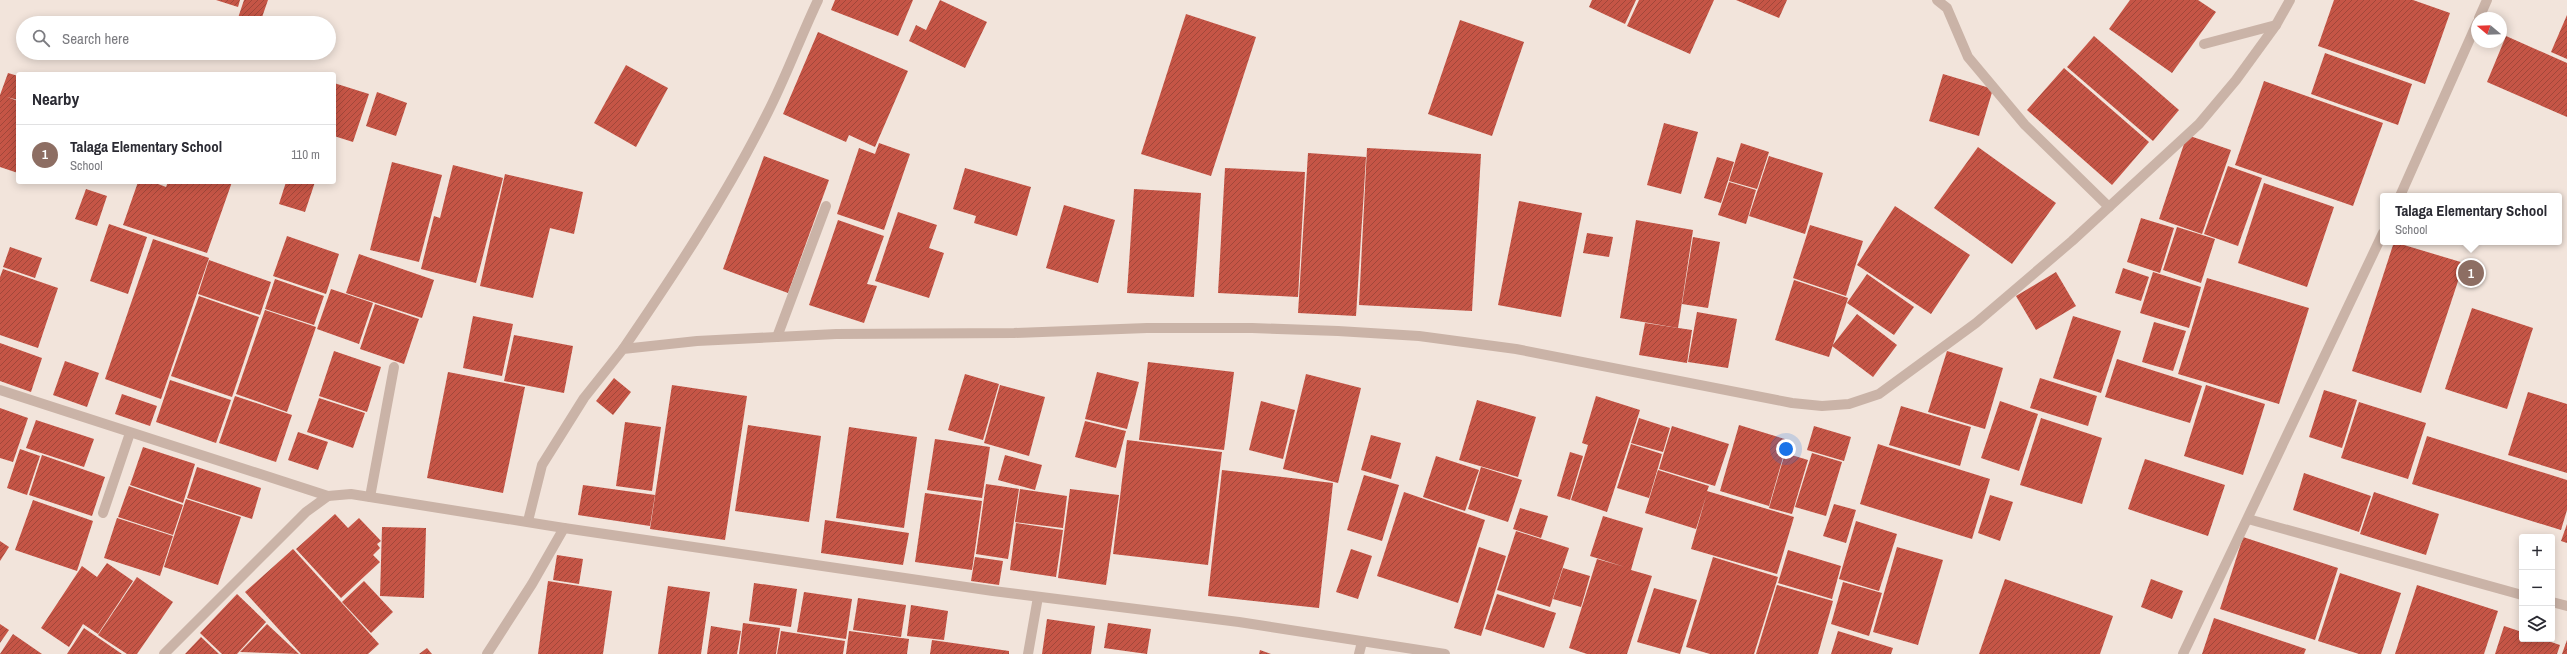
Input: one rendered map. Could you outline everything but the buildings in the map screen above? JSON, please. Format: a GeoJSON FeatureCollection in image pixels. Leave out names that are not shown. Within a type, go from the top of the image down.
{"type":"FeatureCollection","features":[{"type":"Feature","properties":{"kind":"street"},"geometry":{"type":"LineString","coordinates":[[528,520],[542,464],[584,398],[623,349],[682,263],[768,113],[818,0]]}},
{"type":"Feature","properties":{"kind":"street"},"geometry":{"type":"LineString","coordinates":[[1937,0],[1948,4],[1968,57],[2025,124],[2109,207]]}},
{"type":"Feature","properties":{"kind":"street"},"geometry":{"type":"LineString","coordinates":[[623,349],[697,341],[836,334],[1014,333],[1147,328],[1252,328],[1338,331],[1419,336],[1516,348],[1792,403],[1822,406],[1849,404],[1879,394],[1976,323],[2109,207],[2199,124],[2236,80],[2276,25],[2290,0]]}},
{"type":"Feature","properties":{"kind":"street"},"geometry":{"type":"LineString","coordinates":[[2482,12],[2487,0]]}},
{"type":"Feature","properties":{"kind":"street"},"geometry":{"type":"LineString","coordinates":[[2204,44],[2276,25]]}},
{"type":"Feature","properties":{"kind":"street"},"geometry":{"type":"LineString","coordinates":[[2401,193],[2471,36]]}},
{"type":"Feature","properties":{"kind":"street"},"geometry":{"type":"LineString","coordinates":[[777,337],[826,206]]}},
{"type":"Feature","properties":{"kind":"street"},"geometry":{"type":"LineString","coordinates":[[2183,654],[2380,239]]}},
{"type":"Feature","properties":{"kind":"street"},"geometry":{"type":"LineString","coordinates":[[370,496],[394,367]]}},
{"type":"Feature","properties":{"kind":"street"},"geometry":{"type":"LineString","coordinates":[[0,390],[328,496],[351,494],[370,496],[528,520],[564,528],[1038,597],[1239,622],[1445,654]]}},
{"type":"Feature","properties":{"kind":"street"},"geometry":{"type":"LineString","coordinates":[[103,513],[130,433]]}},
{"type":"Feature","properties":{"kind":"street"},"geometry":{"type":"LineString","coordinates":[[164,654],[306,512],[328,496]]}},
{"type":"Feature","properties":{"kind":"street"},"geometry":{"type":"LineString","coordinates":[[2248,519],[2519,594]]}},
{"type":"Feature","properties":{"kind":"street"},"geometry":{"type":"LineString","coordinates":[[487,654],[532,584],[564,528]]}},
{"type":"Feature","properties":{"kind":"street"},"geometry":{"type":"LineString","coordinates":[[1028,654],[1038,597]]}},
{"type":"Feature","properties":{"kind":"street"},"geometry":{"type":"LineString","coordinates":[[2555,603],[2567,606]]}},
{"type":"Feature","properties":{"kind":"street"},"geometry":{"type":"LineString","coordinates":[[1359,654],[1362,642]]}},
{"type":"Feature","properties":{"kind":"place","name":"Talaga Elementary School"},"geometry":{"type":"Point","coordinates":[2471,273]}}]}
